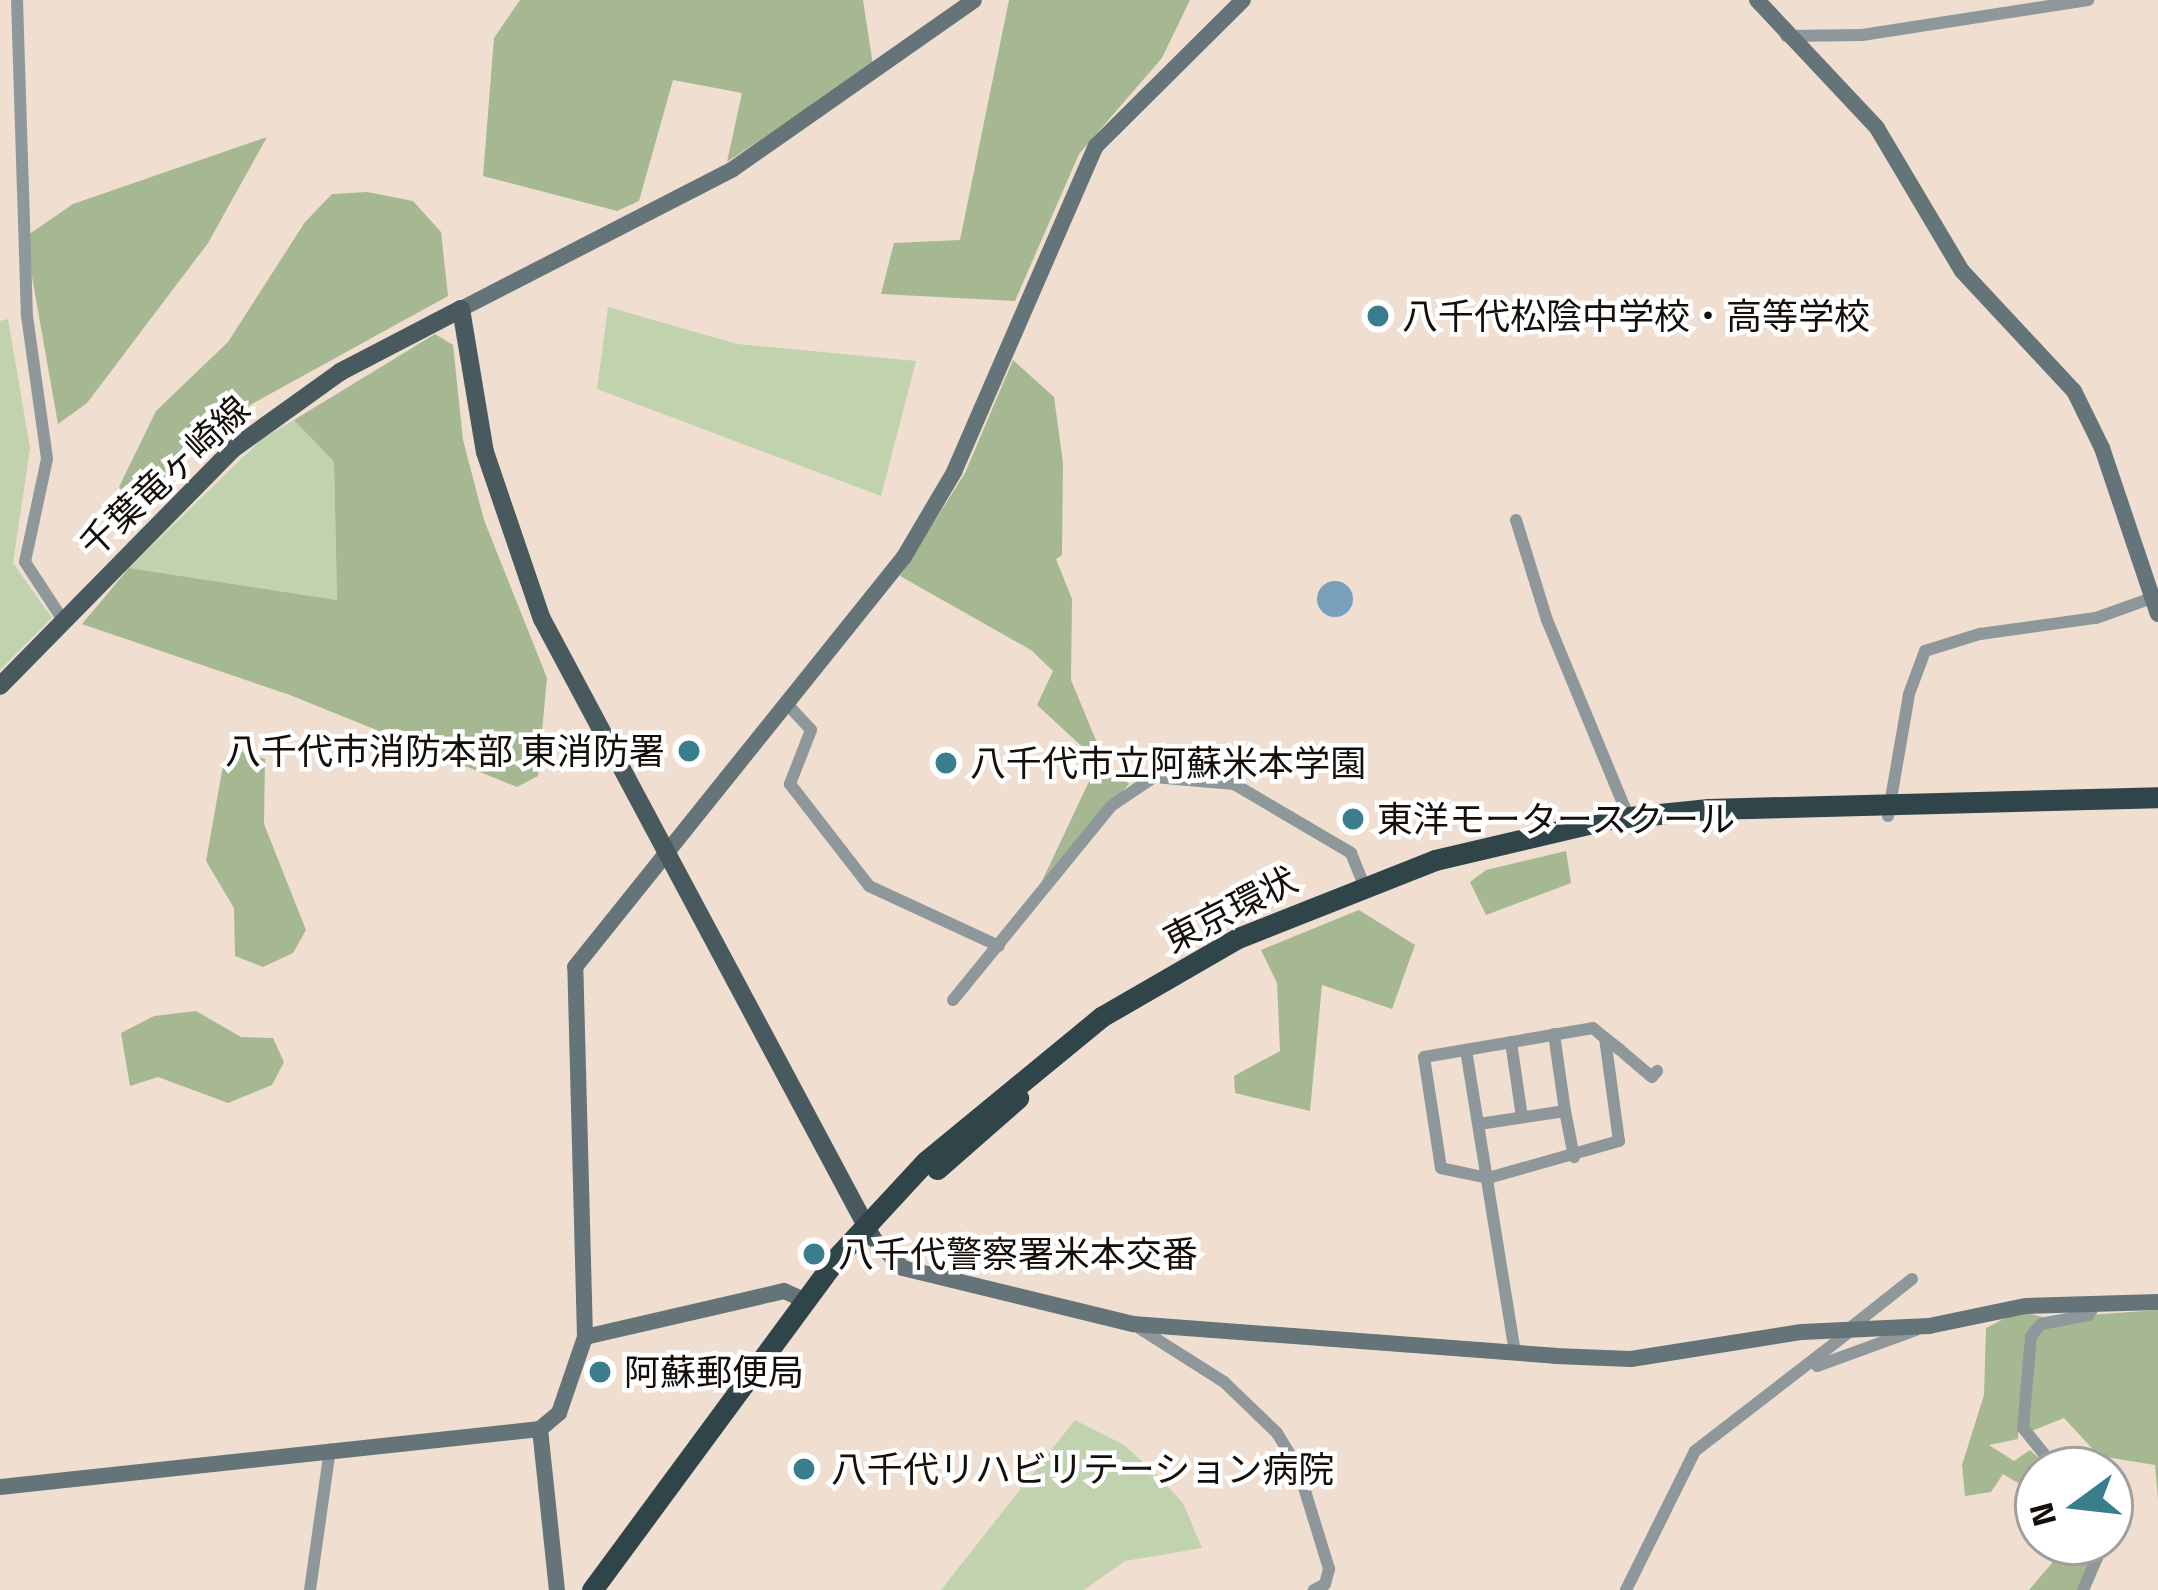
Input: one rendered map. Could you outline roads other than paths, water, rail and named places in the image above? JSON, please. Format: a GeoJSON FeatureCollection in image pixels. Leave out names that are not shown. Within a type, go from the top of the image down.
{"type":"FeatureCollection","features":[{"type":"Feature","properties":{"kind":"highway","name":"東京環状"},"geometry":{"type":"LineString","coordinates":[[592,1590],[804,1300],[958,1130],[1101,1017],[1238,938],[1363,883],[1493,843],[1633,823],[2158,797]]}},
{"type":"Feature","properties":{"kind":"highway","name":"東京環状"},"geometry":{"type":"LineString","coordinates":[[1889,809],[2158,810]]}},
{"type":"Feature","properties":{"kind":"highway","name":"東京環状"},"geometry":{"type":"LineString","coordinates":[[610,1590],[868,1230],[1060,1063],[1228,958],[1448,869],[1633,823]]}},
{"type":"Feature","properties":{"kind":"main road","name":"千葉竜ヶ崎線"},"geometry":{"type":"LineString","coordinates":[[0,686],[262,425],[340,372],[461,309]]}},
{"type":"Feature","properties":{"kind":"main road"},"geometry":{"type":"LineString","coordinates":[[461,309],[482,439],[525,575],[664,855],[868,1230]]}},
{"type":"Feature","properties":{"kind":"street"},"geometry":{"type":"LineString","coordinates":[[17,0],[27,316],[47,459],[25,562],[63,620]]}},
{"type":"Feature","properties":{"kind":"street"},"geometry":{"type":"LineString","coordinates":[[461,309],[647,216],[836,104],[974,0]]}},
{"type":"Feature","properties":{"kind":"street"},"geometry":{"type":"LineString","coordinates":[[0,1487],[330,1447],[540,1430],[559,1413],[584,1337],[575,967],[926,524],[1096,146],[1243,0]]}},
{"type":"Feature","properties":{"kind":"street"},"geometry":{"type":"LineString","coordinates":[[1757,0],[1784,35],[1877,128],[1962,271],[2074,391],[2102,448],[2155,606],[1980,634],[1925,651],[1909,694],[1889,809]]}},
{"type":"Feature","properties":{"kind":"street"},"geometry":{"type":"LineString","coordinates":[[1784,35],[1862,35],[2088,0]]}},
{"type":"Feature","properties":{"kind":"street"},"geometry":{"type":"LineString","coordinates":[[1516,520],[1553,635],[1633,823]]}},
{"type":"Feature","properties":{"kind":"street"},"geometry":{"type":"LineString","coordinates":[[787,704],[811,730],[790,784],[868,886],[999,946]]}},
{"type":"Feature","properties":{"kind":"street"},"geometry":{"type":"LineString","coordinates":[[953,1000],[1111,806],[1154,777],[1234,784],[1351,854],[1363,883]]}},
{"type":"Feature","properties":{"kind":"street"},"geometry":{"type":"LineString","coordinates":[[1605,1038],[1619,1142],[1488,1178],[1441,1168],[1424,1057],[1593,1028],[1652,1077],[1657,1071]]}},
{"type":"Feature","properties":{"kind":"street"},"geometry":{"type":"LineString","coordinates":[[1554,1034],[1574,1157]]}},
{"type":"Feature","properties":{"kind":"street"},"geometry":{"type":"LineString","coordinates":[[1511,1042],[1522,1118]]}},
{"type":"Feature","properties":{"kind":"street"},"geometry":{"type":"LineString","coordinates":[[1466,1050],[1515,1353]]}},
{"type":"Feature","properties":{"kind":"street"},"geometry":{"type":"LineString","coordinates":[[1479,1124],[1565,1111]]}},
{"type":"Feature","properties":{"kind":"street"},"geometry":{"type":"LineString","coordinates":[[868,1230],[903,1268],[1133,1324],[1630,1359],[1852,1328],[1929,1326]]}},
{"type":"Feature","properties":{"kind":"street"},"geometry":{"type":"LineString","coordinates":[[1626,1590],[1695,1450],[1813,1367],[1912,1280]]}},
{"type":"Feature","properties":{"kind":"street"},"geometry":{"type":"LineString","coordinates":[[584,1337],[784,1291],[804,1300]]}},
{"type":"Feature","properties":{"kind":"street"},"geometry":{"type":"LineString","coordinates":[[1813,1367],[1929,1326],[2026,1306],[2158,1302]]}},
{"type":"Feature","properties":{"kind":"street"},"geometry":{"type":"LineString","coordinates":[[2038,1446],[2023,1428],[2031,1336],[2041,1324],[2088,1316],[2094,1307]]}},
{"type":"Feature","properties":{"kind":"street"},"geometry":{"type":"LineString","coordinates":[[1133,1324],[1224,1382],[1277,1433],[1298,1468],[1329,1570],[1314,1590]]}},
{"type":"Feature","properties":{"kind":"street"},"geometry":{"type":"LineString","coordinates":[[540,1430],[557,1590]]}},
{"type":"Feature","properties":{"kind":"street"},"geometry":{"type":"LineString","coordinates":[[310,1590],[330,1447]]}},
{"type":"Feature","properties":{"kind":"water"},"geometry":{"type":"Polygon","coordinates":[[[1335,581],[1348,586],[1353,599],[1348,612],[1335,617],[1322,612],[1317,599],[1322,586],[1335,581]]]}},
{"type":"Feature","properties":{"kind":"place","name":"八千代松陰中学校・高等学校"},"geometry":{"type":"Point","coordinates":[1378,316]}},
{"type":"Feature","properties":{"kind":"place","name":"八千代市消防本部 東消防署"},"geometry":{"type":"Point","coordinates":[689,751]}},
{"type":"Feature","properties":{"kind":"place","name":"八千代市立阿蘇米本学園"},"geometry":{"type":"Point","coordinates":[946,763]}},
{"type":"Feature","properties":{"kind":"place","name":"東洋モータースクール"},"geometry":{"type":"Point","coordinates":[1353,819]}},
{"type":"Feature","properties":{"kind":"place","name":"八千代警察署米本交番"},"geometry":{"type":"Point","coordinates":[814,1254]}},
{"type":"Feature","properties":{"kind":"place","name":"阿蘇郵便局"},"geometry":{"type":"Point","coordinates":[600,1372]}},
{"type":"Feature","properties":{"kind":"place","name":"八千代リハビリテーション病院"},"geometry":{"type":"Point","coordinates":[804,1469]}}]}
